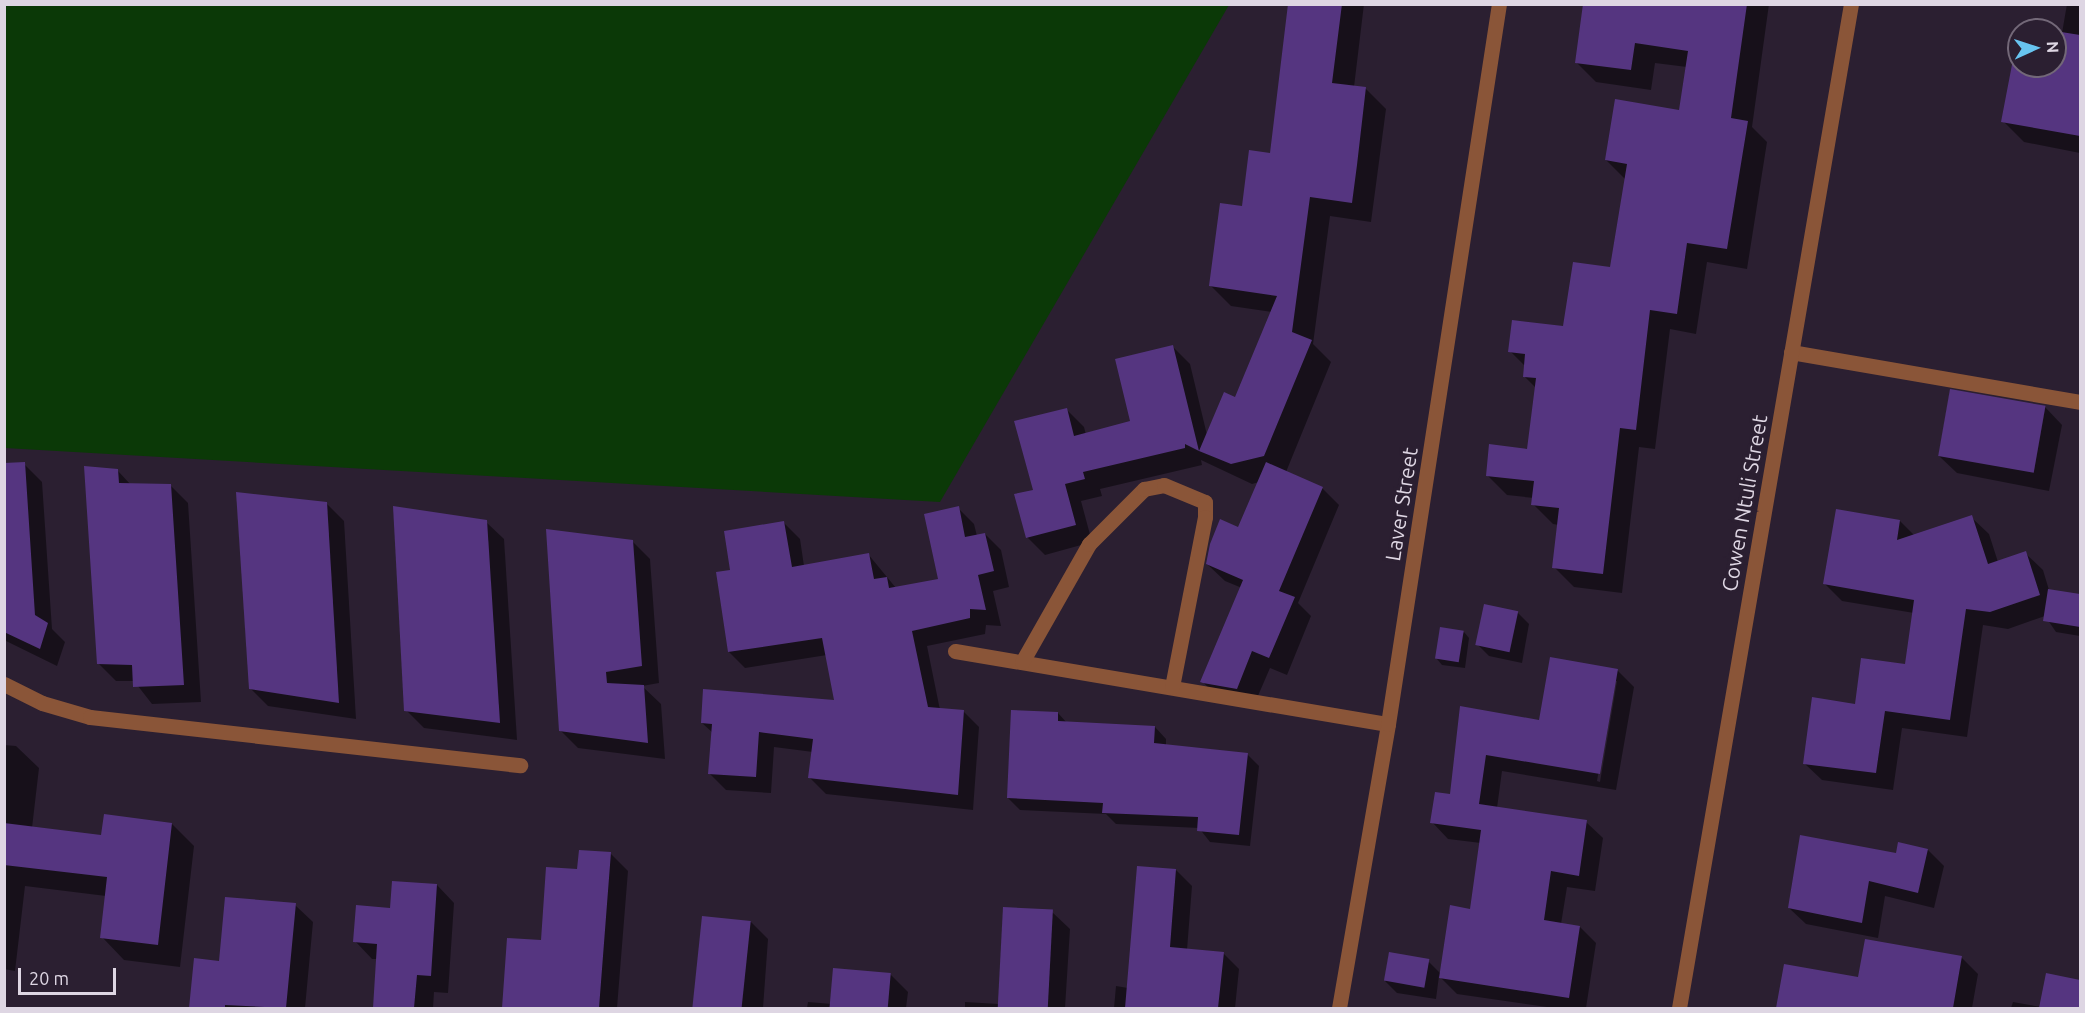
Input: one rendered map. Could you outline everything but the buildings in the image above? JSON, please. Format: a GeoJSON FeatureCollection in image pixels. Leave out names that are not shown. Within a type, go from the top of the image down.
{"type":"FeatureCollection","features":[{"type":"Feature","properties":{"kind":"street","name":"Laver Street"},"geometry":{"type":"LineString","coordinates":[[1339,1008],[1388,724],[1499,4]]}},
{"type":"Feature","properties":{"kind":"street","name":"Cowen Ntuli Street"},"geometry":{"type":"LineString","coordinates":[[1679,1008],[1851,4]]}},
{"type":"Feature","properties":{"kind":"street"},"geometry":{"type":"LineString","coordinates":[[1791,352],[2080,402]]}},
{"type":"Feature","properties":{"kind":"street"},"geometry":{"type":"LineString","coordinates":[[1022,662],[1089,544],[1144,489],[1164,485],[1205,502],[1205,517],[1172,687]]}},
{"type":"Feature","properties":{"kind":"street"},"geometry":{"type":"LineString","coordinates":[[954,651],[1388,724]]}},
{"type":"Feature","properties":{"kind":"street"},"geometry":{"type":"LineString","coordinates":[[4,684],[42,703],[90,717],[520,765]]}},
{"type":"Feature","properties":{"kind":"green space"},"geometry":{"type":"Polygon","coordinates":[[[4,5],[1229,5],[940,502],[5,448],[4,5]]]}}]}
